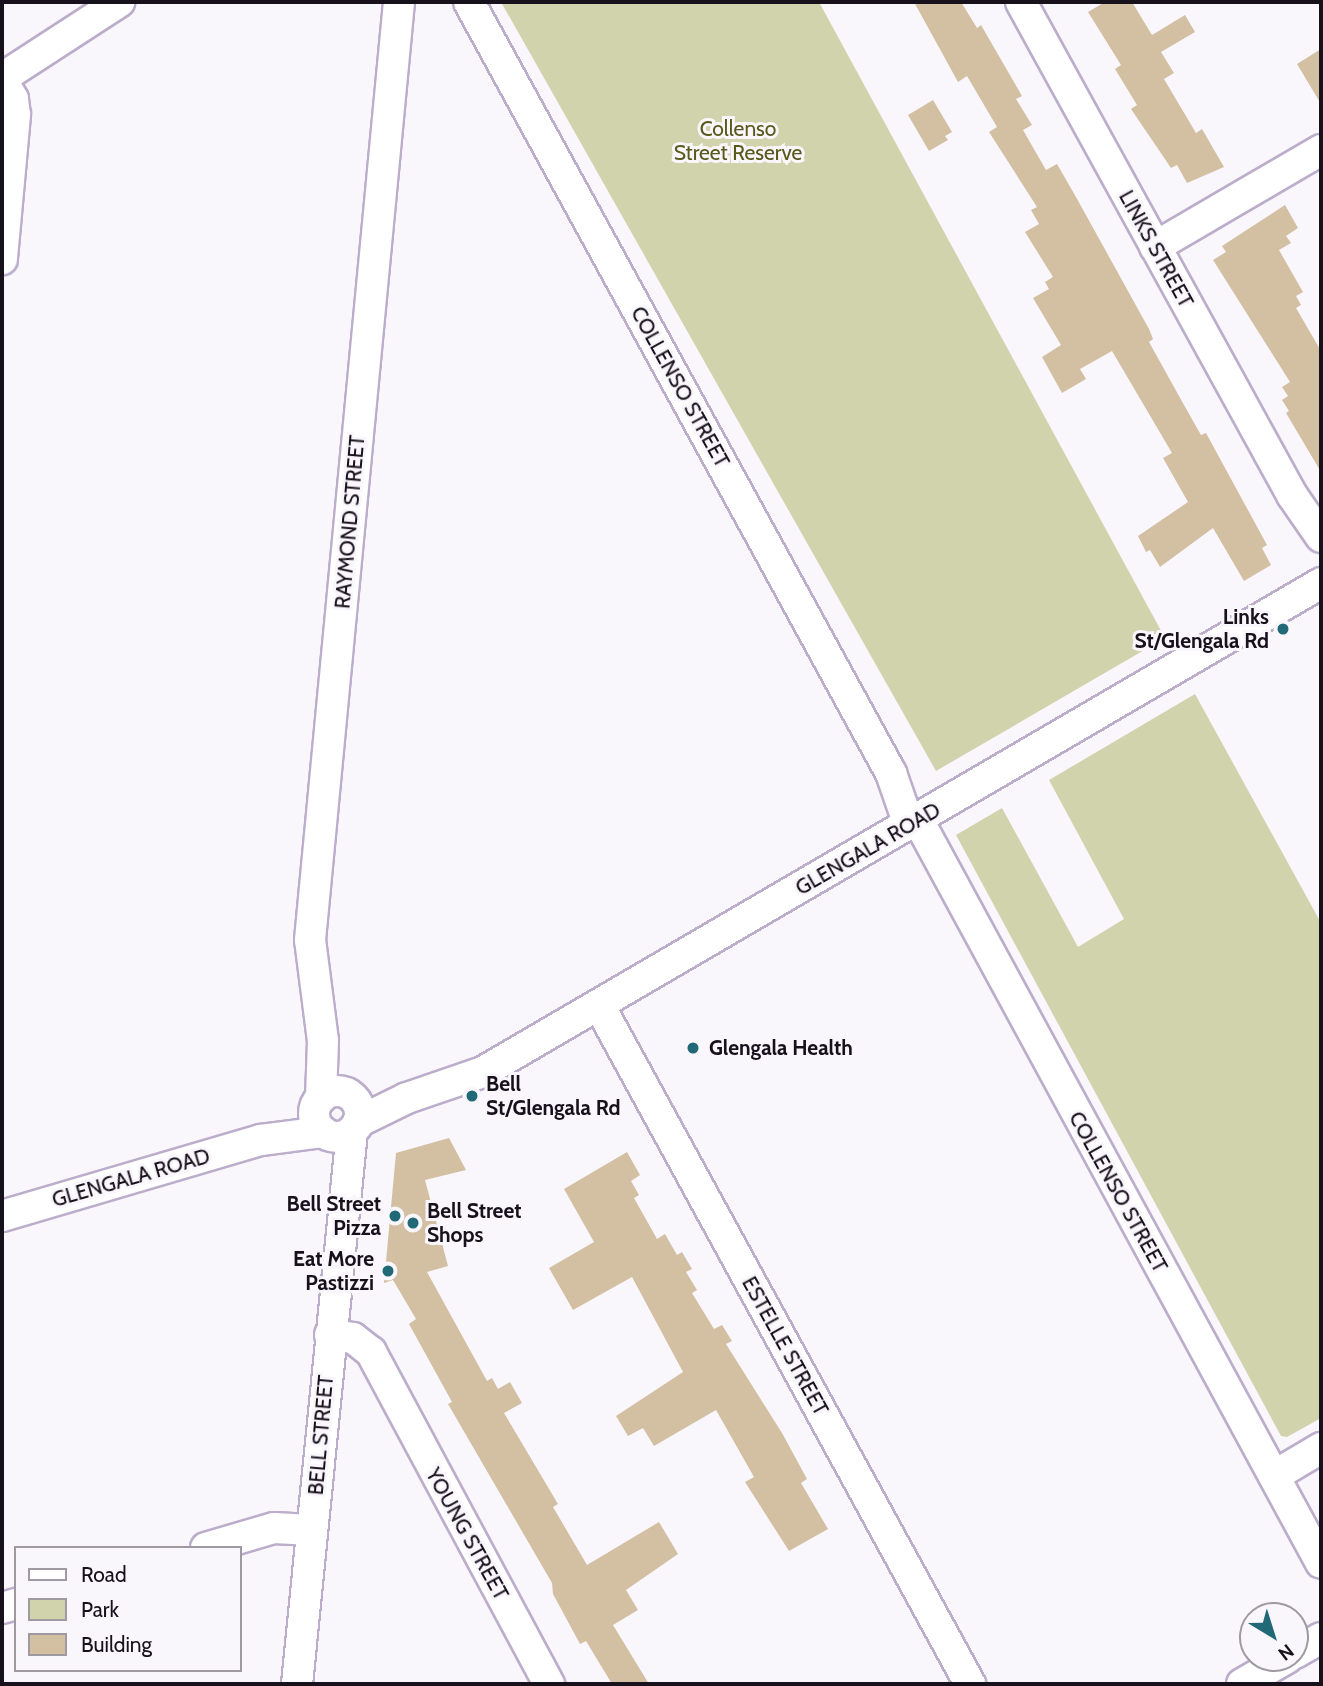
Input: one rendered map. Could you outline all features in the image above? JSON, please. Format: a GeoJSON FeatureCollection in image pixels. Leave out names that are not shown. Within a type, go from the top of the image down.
{"type":"FeatureCollection","features":[{"type":"Feature","properties":{"kind":"street"},"geometry":{"type":"LineString","coordinates":[[2,259],[15,115],[13,99],[2,79],[119,2]]}},
{"type":"Feature","properties":{"kind":"street","name":"RAYMOND STREET"},"geometry":{"type":"LineString","coordinates":[[338,1115],[323,1041],[310,940],[399,2]]}},
{"type":"Feature","properties":{"kind":"street","name":"COLLENSO STREET"},"geometry":{"type":"LineString","coordinates":[[469,2],[1321,1563]]}},
{"type":"Feature","properties":{"kind":"street","name":"LINKS STREET"},"geometry":{"type":"LineString","coordinates":[[1021,2],[1292,495],[1321,537]]}},
{"type":"Feature","properties":{"kind":"street"},"geometry":{"type":"LineString","coordinates":[[1155,247],[1321,150]]}},
{"type":"Feature","properties":{"kind":"street","name":"LINKS STREET"},"geometry":{"type":"LineString","coordinates":[[1292,495],[1321,567]]}},
{"type":"Feature","properties":{"kind":"street","name":"GLENGALA ROAD"},"geometry":{"type":"LineString","coordinates":[[2,1216],[338,1115],[407,1098],[483,1072],[600,1007],[1321,583]]}},
{"type":"Feature","properties":{"kind":"street","name":"ESTELLE STREET"},"geometry":{"type":"LineString","coordinates":[[600,1007],[970,1684]]}},
{"type":"Feature","properties":{"kind":"street","name":"BELL STREET"},"geometry":{"type":"LineString","coordinates":[[297,1684],[344,1186],[352,1154],[338,1115]]}},
{"type":"Feature","properties":{"kind":"street","name":"YOUNG STREET"},"geometry":{"type":"LineString","coordinates":[[328,1348],[358,1361],[384,1384],[549,1684]]}},
{"type":"Feature","properties":{"kind":"street"},"geometry":{"type":"LineString","coordinates":[[1274,1476],[1321,1448]]}},
{"type":"Feature","properties":{"kind":"street"},"geometry":{"type":"LineString","coordinates":[[213,1546],[274,1528],[312,1530]]}},
{"type":"Feature","properties":{"kind":"street"},"geometry":{"type":"LineString","coordinates":[[1242,1684],[1263,1672]]}},
{"type":"Feature","properties":{"kind":"green space","name":"Collenso Street Reserve"},"geometry":{"type":"Polygon","coordinates":[[[501,2],[819,2],[1165,638],[936,771],[501,2]]]}},
{"type":"Feature","properties":{"kind":"green space"},"geometry":{"type":"Polygon","coordinates":[[[1195,694],[1321,923],[1321,1418],[1287,1437],[1281,1436],[956,835],[1002,808],[1078,947],[1124,919],[1049,780],[1195,694]]]}},
{"type":"Feature","properties":{"kind":"building"},"geometry":{"type":"Polygon","coordinates":[[[914,2],[961,2],[977,28],[981,25],[1022,96],[1016,99],[1032,125],[1023,130],[1046,170],[1057,164],[1076,197],[1149,329],[1153,339],[1149,342],[1201,435],[1206,433],[1267,545],[1262,548],[1271,565],[1244,581],[1213,528],[1160,567],[1150,550],[1146,552],[1138,536],[1188,502],[1163,458],[1172,453],[1112,351],[1080,369],[1086,379],[1062,393],[1042,357],[1061,345],[1033,298],[1049,289],[1045,282],[1053,277],[1025,232],[1039,224],[1031,210],[1037,207],[989,132],[997,127],[967,76],[958,82],[914,2]]]}},
{"type":"Feature","properties":{"kind":"building"},"geometry":{"type":"Polygon","coordinates":[[[1105,2],[1132,2],[1152,35],[1185,15],[1195,32],[1161,52],[1174,73],[1164,79],[1196,133],[1202,129],[1224,167],[1187,183],[1177,165],[1171,168],[1131,109],[1137,105],[1115,69],[1121,65],[1088,12],[1105,2]]]}},
{"type":"Feature","properties":{"kind":"building"},"geometry":{"type":"Polygon","coordinates":[[[1321,49],[1321,104],[1297,64],[1321,49]]]}},
{"type":"Feature","properties":{"kind":"building"},"geometry":{"type":"Polygon","coordinates":[[[933,100],[952,132],[945,136],[948,140],[929,151],[908,115],[933,100]]]}},
{"type":"Feature","properties":{"kind":"building"},"geometry":{"type":"Polygon","coordinates":[[[1285,205],[1298,228],[1286,236],[1291,243],[1279,250],[1303,292],[1296,296],[1301,305],[1296,308],[1321,351],[1321,472],[1286,413],[1289,411],[1282,400],[1288,396],[1282,387],[1290,382],[1213,260],[1226,252],[1222,246],[1285,205]]]}},
{"type":"Feature","properties":{"kind":"building"},"geometry":{"type":"Polygon","coordinates":[[[449,1138],[466,1170],[425,1180],[448,1266],[427,1272],[487,1381],[492,1378],[498,1389],[510,1382],[522,1403],[504,1413],[558,1504],[553,1507],[587,1565],[659,1522],[678,1554],[626,1590],[638,1610],[613,1625],[649,1684],[612,1684],[586,1641],[580,1644],[553,1594],[552,1583],[448,1404],[452,1402],[409,1324],[416,1319],[393,1280],[384,1283],[396,1153],[449,1138]]]}},
{"type":"Feature","properties":{"kind":"building"},"geometry":{"type":"Polygon","coordinates":[[[627,1152],[640,1175],[631,1181],[639,1195],[634,1198],[657,1239],[665,1234],[677,1255],[682,1252],[692,1269],[686,1272],[697,1290],[692,1293],[714,1329],[722,1325],[732,1341],[726,1344],[782,1433],[807,1479],[801,1483],[828,1529],[789,1551],[745,1482],[754,1477],[716,1410],[654,1446],[643,1428],[628,1436],[616,1416],[683,1372],[632,1277],[573,1310],[549,1268],[594,1242],[564,1189],[627,1152]]]}},
{"type":"Feature","properties":{"kind":"place","name":"Links St/Glengala Rd"},"geometry":{"type":"Point","coordinates":[1283,629]}},
{"type":"Feature","properties":{"kind":"place","name":"Glengala Health"},"geometry":{"type":"Point","coordinates":[693,1048]}},
{"type":"Feature","properties":{"kind":"place","name":"Bell St/Glengala Rd"},"geometry":{"type":"Point","coordinates":[472,1096]}},
{"type":"Feature","properties":{"kind":"place","name":"Bell Street Pizza"},"geometry":{"type":"Point","coordinates":[395,1216]}},
{"type":"Feature","properties":{"kind":"place","name":"Bell Street Shops"},"geometry":{"type":"Point","coordinates":[413,1223]}},
{"type":"Feature","properties":{"kind":"place","name":"Eat More Pastizzi"},"geometry":{"type":"Point","coordinates":[388,1271]}}]}
